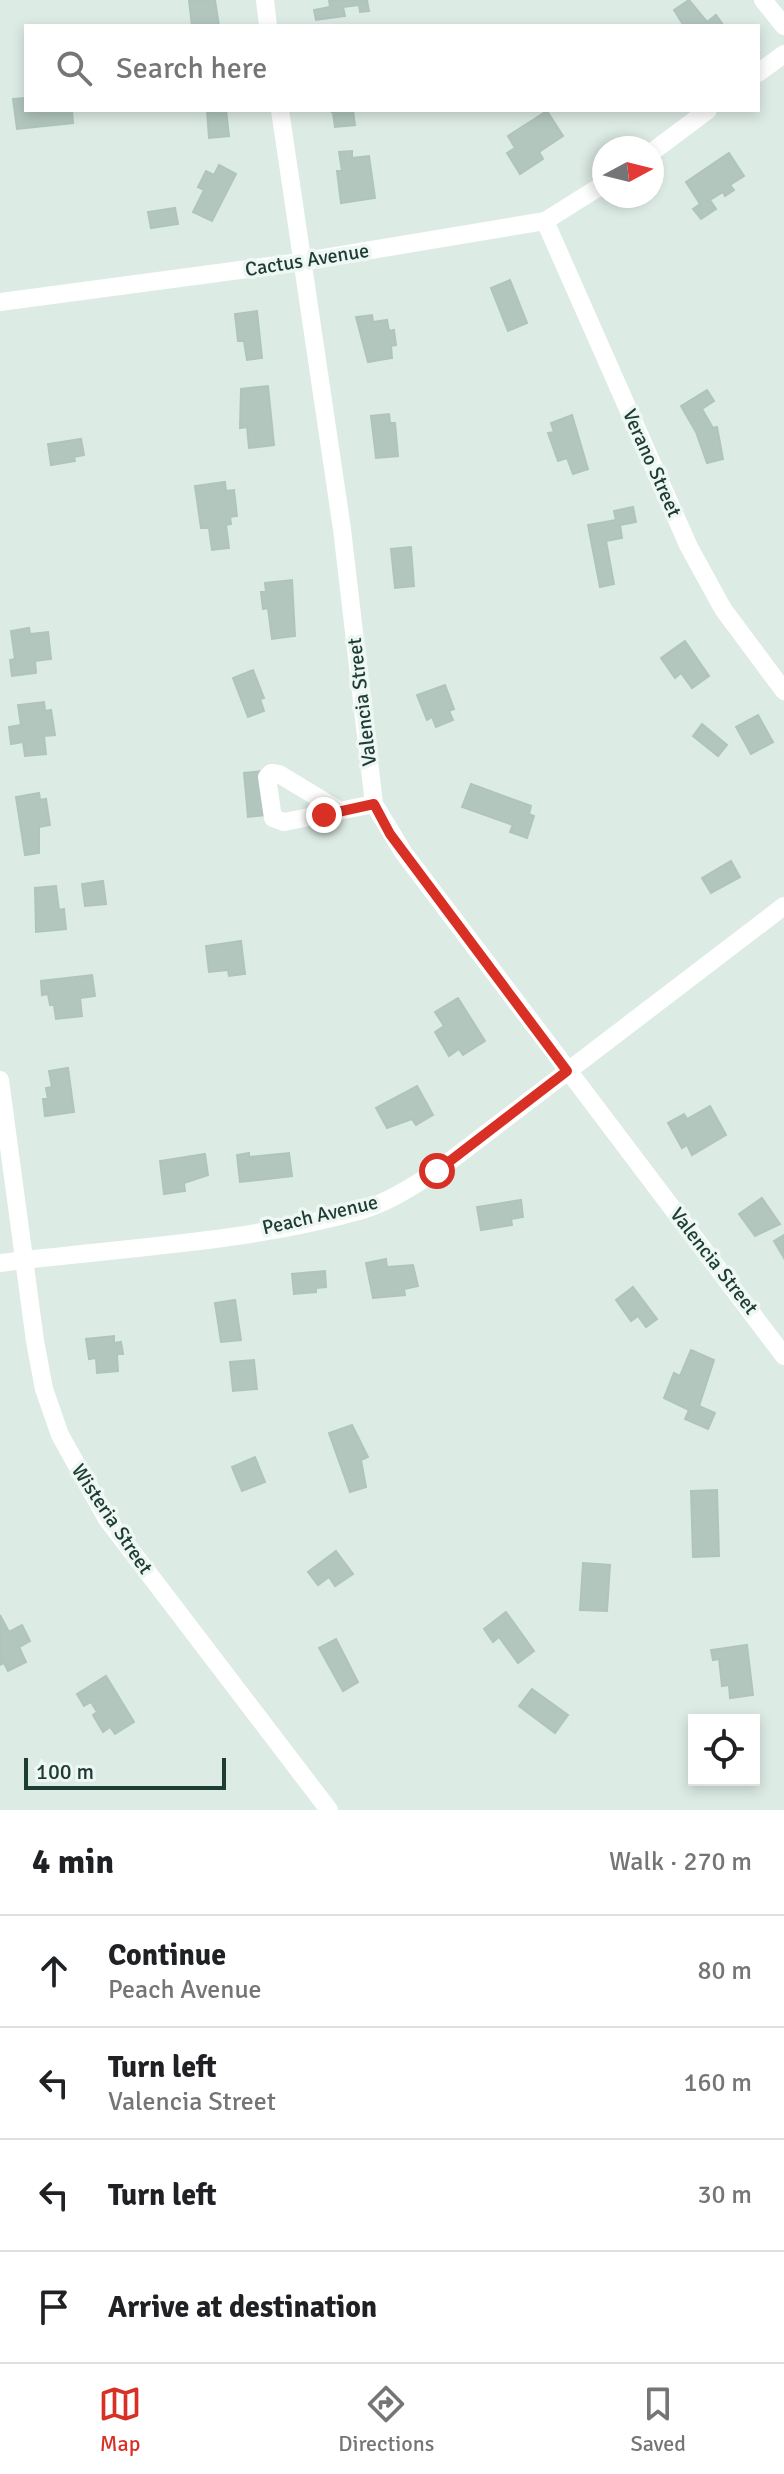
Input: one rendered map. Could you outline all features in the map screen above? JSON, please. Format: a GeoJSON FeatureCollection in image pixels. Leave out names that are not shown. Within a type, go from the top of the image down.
{"type":"FeatureCollection","features":[{"type":"Feature","properties":{"kind":"street"},"geometry":{"type":"LineString","coordinates":[[265,0],[268,24]]}},
{"type":"Feature","properties":{"kind":"street"},"geometry":{"type":"LineString","coordinates":[[763,0],[784,26]]}},
{"type":"Feature","properties":{"kind":"street"},"geometry":{"type":"LineString","coordinates":[[760,72],[784,54]]}},
{"type":"Feature","properties":{"kind":"street","name":"Valencia Street"},"geometry":{"type":"LineString","coordinates":[[280,112],[300,262],[342,529],[374,804],[390,834],[784,1356]]}},
{"type":"Feature","properties":{"kind":"street"},"geometry":{"type":"LineString","coordinates":[[664,143],[705,112]]}},
{"type":"Feature","properties":{"kind":"street","name":"Cactus Avenue"},"geometry":{"type":"LineString","coordinates":[[0,302],[300,262],[545,221],[592,192]]}},
{"type":"Feature","properties":{"kind":"street","name":"Verano Street"},"geometry":{"type":"LineString","coordinates":[[545,221],[689,547],[723,609],[784,691]]}},
{"type":"Feature","properties":{"kind":"street"},"geometry":{"type":"LineString","coordinates":[[340,811],[374,804]]}},
{"type":"Feature","properties":{"kind":"street","name":"Peach Avenue"},"geometry":{"type":"LineString","coordinates":[[0,1263],[234,1234],[363,1210],[398,1195],[437,1171],[784,906]]}},
{"type":"Feature","properties":{"kind":"street","name":"Wisteria Street"},"geometry":{"type":"LineString","coordinates":[[0,1080],[44,1389],[74,1465],[107,1519],[329,1810]]}},
{"type":"Feature","properties":{"kind":"building"},"geometry":{"type":"Polygon","coordinates":[[[189,0],[215,0],[219,24],[192,24],[189,0]]]}},
{"type":"Feature","properties":{"kind":"building"},"geometry":{"type":"Polygon","coordinates":[[[329,0],[367,0],[369,11],[360,12],[359,5],[343,7],[345,16],[316,20],[314,10],[330,7],[329,0]]]}},
{"type":"Feature","properties":{"kind":"building"},"geometry":{"type":"Polygon","coordinates":[[[689,0],[707,22],[716,15],[723,24],[683,24],[674,10],[689,0]]]}},
{"type":"Feature","properties":{"kind":"building"},"geometry":{"type":"Polygon","coordinates":[[[24,98],[24,112],[72,112],[73,123],[17,129],[13,99],[24,98]]]}},
{"type":"Feature","properties":{"kind":"building"},"geometry":{"type":"Polygon","coordinates":[[[207,112],[226,112],[229,136],[209,138],[207,112]]]}},
{"type":"Feature","properties":{"kind":"building"},"geometry":{"type":"Polygon","coordinates":[[[353,112],[355,125],[335,127],[333,113],[353,112]]]}},
{"type":"Feature","properties":{"kind":"building"},"geometry":{"type":"Polygon","coordinates":[[[548,112],[563,136],[539,152],[543,159],[520,174],[507,153],[515,148],[508,136],[548,112]]]}},
{"type":"Feature","properties":{"kind":"building"},"geometry":{"type":"Polygon","coordinates":[[[352,151],[352,158],[369,156],[375,198],[341,203],[337,171],[342,171],[339,152],[352,151]]]}},
{"type":"Feature","properties":{"kind":"building"},"geometry":{"type":"Polygon","coordinates":[[[729,153],[744,176],[730,185],[734,190],[710,200],[716,209],[701,219],[693,209],[700,204],[686,182],[729,153]]]}},
{"type":"Feature","properties":{"kind":"building"},"geometry":{"type":"Polygon","coordinates":[[[219,165],[236,174],[212,221],[193,212],[204,190],[198,187],[206,171],[214,175],[219,165]]]}},
{"type":"Feature","properties":{"kind":"building"},"geometry":{"type":"Polygon","coordinates":[[[175,208],[178,224],[151,228],[148,212],[175,208]]]}},
{"type":"Feature","properties":{"kind":"building"},"geometry":{"type":"Polygon","coordinates":[[[510,280],[527,323],[508,331],[491,288],[510,280]]]}},
{"type":"Feature","properties":{"kind":"building"},"geometry":{"type":"Polygon","coordinates":[[[257,311],[262,358],[247,360],[244,341],[238,341],[235,314],[257,311]]]}},
{"type":"Feature","properties":{"kind":"building"},"geometry":{"type":"Polygon","coordinates":[[[372,315],[373,322],[387,320],[389,331],[394,330],[396,345],[391,346],[392,358],[368,362],[356,317],[372,315]]]}},
{"type":"Feature","properties":{"kind":"building"},"geometry":{"type":"Polygon","coordinates":[[[268,386],[274,445],[249,448],[247,427],[240,428],[241,389],[268,386]]]}},
{"type":"Feature","properties":{"kind":"building"},"geometry":{"type":"Polygon","coordinates":[[[707,390],[714,401],[702,409],[713,428],[717,427],[723,459],[707,463],[696,432],[681,406],[707,390]]]}},
{"type":"Feature","properties":{"kind":"building"},"geometry":{"type":"Polygon","coordinates":[[[389,414],[390,423],[395,423],[398,456],[376,458],[371,416],[389,414]]]}},
{"type":"Feature","properties":{"kind":"building"},"geometry":{"type":"Polygon","coordinates":[[[572,415],[588,469],[573,474],[567,458],[558,461],[548,433],[554,432],[551,423],[572,415]]]}},
{"type":"Feature","properties":{"kind":"building"},"geometry":{"type":"Polygon","coordinates":[[[81,439],[84,455],[74,457],[75,461],[51,465],[48,444],[81,439]]]}},
{"type":"Feature","properties":{"kind":"building"},"geometry":{"type":"Polygon","coordinates":[[[225,482],[226,491],[234,490],[237,516],[230,517],[231,524],[226,525],[229,548],[212,550],[209,528],[201,528],[195,486],[225,482]]]}},
{"type":"Feature","properties":{"kind":"building"},"geometry":{"type":"Polygon","coordinates":[[[633,507],[636,522],[620,525],[622,538],[606,541],[614,584],[600,587],[588,525],[616,520],[614,511],[633,507]]]}},
{"type":"Feature","properties":{"kind":"building"},"geometry":{"type":"Polygon","coordinates":[[[411,547],[414,586],[395,588],[391,549],[411,547]]]}},
{"type":"Feature","properties":{"kind":"building"},"geometry":{"type":"Polygon","coordinates":[[[292,580],[295,636],[272,639],[268,608],[263,609],[261,592],[266,592],[265,583],[292,580]]]}},
{"type":"Feature","properties":{"kind":"building"},"geometry":{"type":"Polygon","coordinates":[[[29,628],[30,634],[48,632],[51,659],[35,661],[36,673],[12,676],[10,660],[15,659],[11,631],[29,628]]]}},
{"type":"Feature","properties":{"kind":"building"},"geometry":{"type":"Polygon","coordinates":[[[685,641],[709,676],[692,688],[681,673],[675,678],[661,658],[685,641]]]}},
{"type":"Feature","properties":{"kind":"building"},"geometry":{"type":"Polygon","coordinates":[[[253,670],[264,698],[260,699],[264,711],[248,717],[233,678],[253,670]]]}},
{"type":"Feature","properties":{"kind":"building"},"geometry":{"type":"Polygon","coordinates":[[[445,685],[454,709],[449,711],[453,720],[436,727],[432,717],[427,720],[417,695],[445,685]]]}},
{"type":"Feature","properties":{"kind":"building"},"geometry":{"type":"Polygon","coordinates":[[[44,702],[45,711],[51,710],[55,735],[44,736],[46,754],[25,756],[23,742],[11,744],[9,727],[21,725],[18,705],[44,702]]]}},
{"type":"Feature","properties":{"kind":"building"},"geometry":{"type":"Polygon","coordinates":[[[758,715],[773,742],[751,754],[736,727],[758,715]]]}},
{"type":"Feature","properties":{"kind":"building"},"geometry":{"type":"Polygon","coordinates":[[[702,724],[727,745],[718,756],[693,736],[702,724]]]}},
{"type":"Feature","properties":{"kind":"building"},"geometry":{"type":"Polygon","coordinates":[[[262,771],[266,815],[248,817],[244,773],[262,771]]]}},
{"type":"Feature","properties":{"kind":"building"},"geometry":{"type":"Polygon","coordinates":[[[471,784],[531,806],[529,814],[534,816],[527,838],[510,832],[513,825],[462,807],[471,784]]]}},
{"type":"Feature","properties":{"kind":"building"},"geometry":{"type":"Polygon","coordinates":[[[39,793],[40,800],[46,799],[50,825],[39,827],[39,853],[25,855],[16,797],[39,793]]]}},
{"type":"Feature","properties":{"kind":"building"},"geometry":{"type":"Polygon","coordinates":[[[731,861],[740,877],[711,893],[702,878],[731,861]]]}},
{"type":"Feature","properties":{"kind":"building"},"geometry":{"type":"Polygon","coordinates":[[[103,881],[106,904],[85,906],[82,884],[103,881]]]}},
{"type":"Feature","properties":{"kind":"building"},"geometry":{"type":"Polygon","coordinates":[[[56,886],[59,910],[64,909],[66,929],[36,932],[35,888],[56,886]]]}},
{"type":"Feature","properties":{"kind":"building"},"geometry":{"type":"Polygon","coordinates":[[[241,941],[245,974],[229,976],[228,970],[209,972],[206,946],[241,941]]]}},
{"type":"Feature","properties":{"kind":"building"},"geometry":{"type":"Polygon","coordinates":[[[92,975],[95,996],[80,998],[82,1016],[56,1019],[48,994],[42,995],[41,981],[92,975]]]}},
{"type":"Feature","properties":{"kind":"building"},"geometry":{"type":"Polygon","coordinates":[[[458,998],[485,1041],[463,1055],[459,1049],[449,1056],[435,1032],[444,1026],[435,1012],[458,998]]]}},
{"type":"Feature","properties":{"kind":"building"},"geometry":{"type":"Polygon","coordinates":[[[68,1068],[74,1112],[45,1116],[43,1099],[48,1099],[46,1088],[52,1087],[49,1071],[68,1068]]]}},
{"type":"Feature","properties":{"kind":"building"},"geometry":{"type":"Polygon","coordinates":[[[417,1086],[433,1115],[416,1125],[412,1119],[387,1128],[376,1108],[417,1086]]]}},
{"type":"Feature","properties":{"kind":"building"},"geometry":{"type":"Polygon","coordinates":[[[710,1106],[726,1135],[692,1155],[687,1145],[682,1148],[668,1123],[684,1114],[687,1119],[710,1106]]]}},
{"type":"Feature","properties":{"kind":"building"},"geometry":{"type":"Polygon","coordinates":[[[249,1153],[249,1157],[289,1153],[292,1176],[240,1182],[237,1155],[249,1153]]]}},
{"type":"Feature","properties":{"kind":"building"},"geometry":{"type":"Polygon","coordinates":[[[205,1154],[208,1175],[184,1183],[185,1191],[164,1194],[160,1161],[205,1154]]]}},
{"type":"Feature","properties":{"kind":"building"},"geometry":{"type":"Polygon","coordinates":[[[762,1198],[780,1224],[755,1236],[739,1214],[762,1198]]]}},
{"type":"Feature","properties":{"kind":"building"},"geometry":{"type":"Polygon","coordinates":[[[521,1200],[523,1217],[511,1219],[512,1225],[481,1230],[477,1207],[521,1200]]]}},
{"type":"Feature","properties":{"kind":"building"},"geometry":{"type":"Polygon","coordinates":[[[784,1235],[784,1258],[774,1241],[784,1235]]]}},
{"type":"Feature","properties":{"kind":"building"},"geometry":{"type":"Polygon","coordinates":[[[386,1259],[387,1267],[413,1265],[418,1286],[404,1289],[405,1295],[373,1298],[366,1263],[386,1259]]]}},
{"type":"Feature","properties":{"kind":"building"},"geometry":{"type":"Polygon","coordinates":[[[325,1271],[326,1287],[316,1288],[316,1292],[294,1294],[292,1274],[325,1271]]]}},
{"type":"Feature","properties":{"kind":"building"},"geometry":{"type":"Polygon","coordinates":[[[633,1287],[657,1319],[646,1327],[638,1316],[631,1321],[616,1300],[633,1287]]]}},
{"type":"Feature","properties":{"kind":"building"},"geometry":{"type":"Polygon","coordinates":[[[235,1300],[241,1340],[221,1342],[215,1303],[235,1300]]]}},
{"type":"Feature","properties":{"kind":"building"},"geometry":{"type":"Polygon","coordinates":[[[114,1336],[114,1343],[121,1342],[123,1354],[117,1354],[118,1371],[97,1373],[96,1358],[89,1359],[86,1339],[114,1336]]]}},
{"type":"Feature","properties":{"kind":"building"},"geometry":{"type":"Polygon","coordinates":[[[691,1350],[714,1360],[699,1406],[715,1413],[708,1429],[685,1419],[689,1410],[664,1398],[674,1373],[680,1376],[691,1350]]]}},
{"type":"Feature","properties":{"kind":"building"},"geometry":{"type":"Polygon","coordinates":[[[254,1360],[257,1389],[233,1391],[230,1362],[254,1360]]]}},
{"type":"Feature","properties":{"kind":"building"},"geometry":{"type":"Polygon","coordinates":[[[352,1425],[368,1457],[361,1460],[366,1487],[350,1492],[329,1433],[352,1425]]]}},
{"type":"Feature","properties":{"kind":"building"},"geometry":{"type":"Polygon","coordinates":[[[255,1457],[265,1482],[242,1491],[232,1467],[255,1457]]]}},
{"type":"Feature","properties":{"kind":"building"},"geometry":{"type":"Polygon","coordinates":[[[717,1490],[719,1556],[693,1557],[691,1491],[717,1490]]]}},
{"type":"Feature","properties":{"kind":"building"},"geometry":{"type":"Polygon","coordinates":[[[336,1551],[353,1574],[335,1586],[329,1577],[318,1585],[308,1572],[336,1551]]]}},
{"type":"Feature","properties":{"kind":"building"},"geometry":{"type":"Polygon","coordinates":[[[583,1563],[610,1565],[607,1611],[580,1610],[583,1563]]]}},
{"type":"Feature","properties":{"kind":"building"},"geometry":{"type":"Polygon","coordinates":[[[506,1612],[534,1651],[518,1663],[499,1637],[493,1642],[484,1629],[506,1612]]]}},
{"type":"Feature","properties":{"kind":"building"},"geometry":{"type":"Polygon","coordinates":[[[0,1615],[9,1632],[22,1625],[30,1641],[19,1647],[26,1662],[8,1671],[4,1663],[0,1665],[0,1615]]]}},
{"type":"Feature","properties":{"kind":"building"},"geometry":{"type":"Polygon","coordinates":[[[336,1639],[358,1682],[343,1691],[319,1648],[336,1639]]]}},
{"type":"Feature","properties":{"kind":"building"},"geometry":{"type":"Polygon","coordinates":[[[747,1645],[753,1695],[730,1698],[729,1685],[722,1686],[719,1659],[713,1660],[711,1650],[747,1645]]]}},
{"type":"Feature","properties":{"kind":"building"},"geometry":{"type":"Polygon","coordinates":[[[106,1676],[134,1722],[115,1734],[110,1727],[103,1732],[93,1715],[97,1712],[91,1702],[84,1706],[77,1694],[106,1676]]]}},
{"type":"Feature","properties":{"kind":"building"},"geometry":{"type":"Polygon","coordinates":[[[532,1689],[568,1715],[555,1733],[519,1706],[532,1689]]]}},
{"type":"Feature","properties":{"kind":"route"},"geometry":{"type":"LineString","coordinates":[[324,815],[374,804],[390,834],[567,1071],[437,1171]]}}]}
